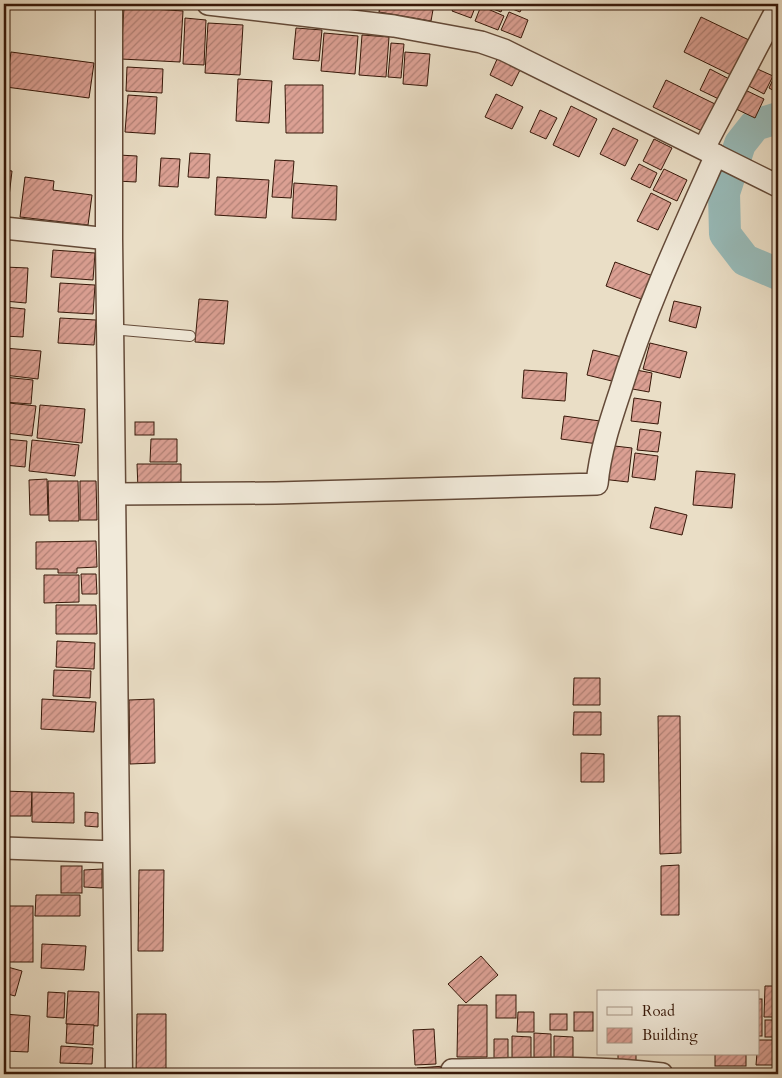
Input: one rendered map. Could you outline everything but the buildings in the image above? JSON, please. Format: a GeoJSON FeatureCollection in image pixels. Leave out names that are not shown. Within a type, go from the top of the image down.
{"type":"FeatureCollection","features":[{"type":"Feature","properties":{"kind":"street"},"geometry":{"type":"LineString","coordinates":[[109,4],[109,239],[119,1074]]}},
{"type":"Feature","properties":{"kind":"street"},"geometry":{"type":"LineString","coordinates":[[208,4],[394,26],[481,42],[504,50],[778,186]]}},
{"type":"Feature","properties":{"kind":"street"},"geometry":{"type":"LineString","coordinates":[[112,494],[296,493],[597,484],[600,459],[631,357],[652,301],[713,154],[778,7]]}},
{"type":"Feature","properties":{"kind":"street"},"geometry":{"type":"LineString","coordinates":[[4,228],[109,239]]}},
{"type":"Feature","properties":{"kind":"street"},"geometry":{"type":"LineString","coordinates":[[4,848],[116,852]]}},
{"type":"Feature","properties":{"kind":"street"},"geometry":{"type":"LineString","coordinates":[[452,1070],[640,1071],[662,1074]]}},
{"type":"Feature","properties":{"kind":"lane"},"geometry":{"type":"LineString","coordinates":[[110,329],[190,336]]}},
{"type":"Feature","properties":{"kind":"waterway"},"geometry":{"type":"LineString","coordinates":[[778,118],[755,125],[740,144],[724,193],[725,234],[745,260],[778,274]]}}]}
